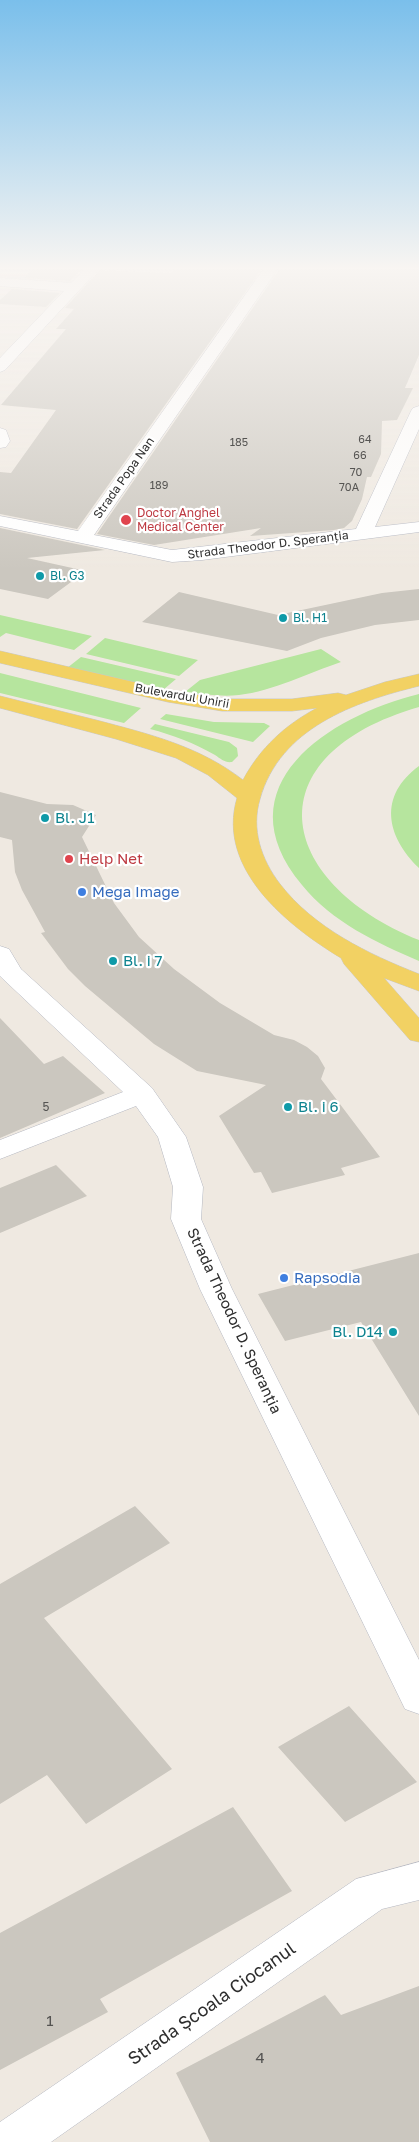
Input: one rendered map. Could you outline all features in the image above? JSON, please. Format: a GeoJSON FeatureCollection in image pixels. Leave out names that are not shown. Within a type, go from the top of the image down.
{"type":"FeatureCollection","features":[{"type":"Feature","properties":{"kind":"main road","name":"Bulevardul Unirii"},"geometry":{"type":"LineString","coordinates":[[0,657],[168,696],[222,705],[292,705],[367,695]]}},
{"type":"Feature","properties":{"kind":"main road"},"geometry":{"type":"LineString","coordinates":[[419,680],[367,695],[317,717],[282,742],[260,767],[248,796],[244,816],[246,836],[258,868],[291,910],[310,926],[336,943],[373,964],[419,983]]}},
{"type":"Feature","properties":{"kind":"main road"},"geometry":{"type":"LineString","coordinates":[[0,702],[124,734],[184,753],[216,770],[248,796]]}},
{"type":"Feature","properties":{"kind":"main road"},"geometry":{"type":"LineString","coordinates":[[336,943],[357,963],[419,1034]]}},
{"type":"Feature","properties":{"kind":"street","name":"Strada Popa Nan"},"geometry":{"type":"LineString","coordinates":[[82,538],[200,370]]}},
{"type":"Feature","properties":{"kind":"street"},"geometry":{"type":"LineString","coordinates":[[363,534],[419,411]]}},
{"type":"Feature","properties":{"kind":"street"},"geometry":{"type":"LineString","coordinates":[[0,433],[2,441],[0,443]]}},
{"type":"Feature","properties":{"kind":"street","name":"Strada Theodor D. Speranția"},"geometry":{"type":"LineString","coordinates":[[0,521],[172,556],[202,554],[419,527]]}},
{"type":"Feature","properties":{"kind":"street","name":"Strada Theodor D. Speranția"},"geometry":{"type":"LineString","coordinates":[[4,968],[142,1094],[172,1137],[188,1187],[186,1219],[216,1289],[419,1698]]}},
{"type":"Feature","properties":{"kind":"street"},"geometry":{"type":"LineString","coordinates":[[0,1150],[142,1094]]}},
{"type":"Feature","properties":{"kind":"street","name":"Strada Școala Ciocanul"},"geometry":{"type":"LineString","coordinates":[[11,2142],[371,1894],[419,1881]]}},
{"type":"Feature","properties":{"kind":"green space"},"geometry":{"type":"Polygon","coordinates":[[[0,615],[92,636],[74,650],[6,633],[0,637],[0,615]]]}},
{"type":"Feature","properties":{"kind":"green space"},"geometry":{"type":"Polygon","coordinates":[[[105,638],[198,660],[179,676],[86,654],[105,638]]]}},
{"type":"Feature","properties":{"kind":"green space"},"geometry":{"type":"Polygon","coordinates":[[[321,649],[341,662],[278,686],[252,693],[226,696],[185,692],[200,680],[321,649]]]}},
{"type":"Feature","properties":{"kind":"green space"},"geometry":{"type":"Polygon","coordinates":[[[81,657],[176,679],[163,690],[67,668],[81,657]]]}},
{"type":"Feature","properties":{"kind":"green space"},"geometry":{"type":"Polygon","coordinates":[[[0,673],[141,708],[124,723],[0,693],[0,673]]]}},
{"type":"Feature","properties":{"kind":"green space"},"geometry":{"type":"Polygon","coordinates":[[[419,694],[419,707],[365,728],[329,755],[308,786],[302,819],[312,853],[334,885],[371,915],[419,940],[419,961],[371,939],[341,921],[314,898],[302,885],[280,849],[273,816],[279,787],[296,761],[321,738],[351,719],[385,704],[419,694]]]}},
{"type":"Feature","properties":{"kind":"green space"},"geometry":{"type":"Polygon","coordinates":[[[166,714],[214,722],[264,723],[270,726],[253,742],[160,719],[166,714]]]}},
{"type":"Feature","properties":{"kind":"green space"},"geometry":{"type":"Polygon","coordinates":[[[155,724],[229,742],[237,748],[238,756],[232,762],[225,761],[191,743],[150,729],[155,724]]]}},
{"type":"Feature","properties":{"kind":"green space"},"geometry":{"type":"Polygon","coordinates":[[[419,766],[419,868],[399,843],[391,816],[392,803],[397,790],[419,766]]]}},
{"type":"Feature","properties":{"kind":"building"},"geometry":{"type":"Polygon","coordinates":[[[31,370],[190,370],[77,529],[0,514],[0,472],[11,473],[56,410],[1,405],[31,370]]]}},
{"type":"Feature","properties":{"kind":"building"},"geometry":{"type":"Polygon","coordinates":[[[210,370],[413,370],[405,388],[413,388],[397,420],[382,421],[381,454],[371,477],[367,477],[362,499],[352,521],[344,528],[250,536],[261,528],[154,545],[97,534],[210,370]]]}},
{"type":"Feature","properties":{"kind":"building","name":"Bl. G3"},"geometry":{"type":"Polygon","coordinates":[[[0,528],[105,550],[27,558],[86,571],[48,599],[0,589],[0,528]]]}},
{"type":"Feature","properties":{"kind":"building","name":"Bl. H1"},"geometry":{"type":"Polygon","coordinates":[[[419,589],[419,620],[375,625],[321,638],[287,651],[142,622],[179,592],[278,615],[382,593],[419,589]]]}},
{"type":"Feature","properties":{"kind":"building"},"geometry":{"type":"Polygon","coordinates":[[[0,792],[47,804],[73,805],[96,815],[82,837],[114,903],[139,937],[174,969],[220,1003],[274,1035],[294,1040],[307,1047],[318,1056],[325,1068],[321,1079],[380,1157],[341,1168],[345,1175],[272,1193],[261,1172],[254,1173],[219,1116],[266,1085],[197,1071],[154,1044],[85,986],[68,969],[41,933],[45,932],[22,890],[15,872],[12,840],[0,837],[0,792]]]}},
{"type":"Feature","properties":{"kind":"building"},"geometry":{"type":"Polygon","coordinates":[[[0,1018],[44,1064],[63,1056],[105,1093],[0,1138],[0,1018]]]}},
{"type":"Feature","properties":{"kind":"building"},"geometry":{"type":"Polygon","coordinates":[[[56,1165],[87,1196],[0,1233],[0,1188],[56,1165]]]}},
{"type":"Feature","properties":{"kind":"building","name":"Bl. D14"},"geometry":{"type":"Polygon","coordinates":[[[419,1253],[419,1416],[361,1322],[285,1341],[258,1294],[419,1253]]]}},
{"type":"Feature","properties":{"kind":"building"},"geometry":{"type":"Polygon","coordinates":[[[135,1506],[170,1543],[44,1618],[172,1769],[86,1824],[47,1775],[0,1804],[0,1584],[135,1506]]]}},
{"type":"Feature","properties":{"kind":"building"},"geometry":{"type":"Polygon","coordinates":[[[349,1706],[417,1782],[345,1822],[278,1747],[349,1706]]]}},
{"type":"Feature","properties":{"kind":"building"},"geometry":{"type":"Polygon","coordinates":[[[233,1807],[292,1891],[100,1999],[108,2012],[0,2070],[0,1933],[233,1807]]]}},
{"type":"Feature","properties":{"kind":"building"},"geometry":{"type":"Polygon","coordinates":[[[419,1986],[419,2142],[210,2142],[176,2073],[325,1995],[341,2015],[419,1986]]]}},
{"type":"Feature","properties":{"kind":"place","name":"Doctor Anghel Medical Center"},"geometry":{"type":"Point","coordinates":[126,520]}},
{"type":"Feature","properties":{"kind":"place","name":"Bl. G3"},"geometry":{"type":"Point","coordinates":[40,576]}},
{"type":"Feature","properties":{"kind":"place","name":"Bl. H1"},"geometry":{"type":"Point","coordinates":[283,618]}},
{"type":"Feature","properties":{"kind":"place","name":"Bl. J1"},"geometry":{"type":"Point","coordinates":[45,818]}},
{"type":"Feature","properties":{"kind":"place","name":"Help Net"},"geometry":{"type":"Point","coordinates":[69,859]}},
{"type":"Feature","properties":{"kind":"place","name":"Mega Image"},"geometry":{"type":"Point","coordinates":[82,892]}},
{"type":"Feature","properties":{"kind":"place","name":"Bl. i 7"},"geometry":{"type":"Point","coordinates":[113,961]}},
{"type":"Feature","properties":{"kind":"place","name":"Bl. i 6"},"geometry":{"type":"Point","coordinates":[288,1107]}},
{"type":"Feature","properties":{"kind":"place","name":"Rapsodia"},"geometry":{"type":"Point","coordinates":[284,1278]}},
{"type":"Feature","properties":{"kind":"place","name":"Bl. D14"},"geometry":{"type":"Point","coordinates":[393,1332]}}]}
